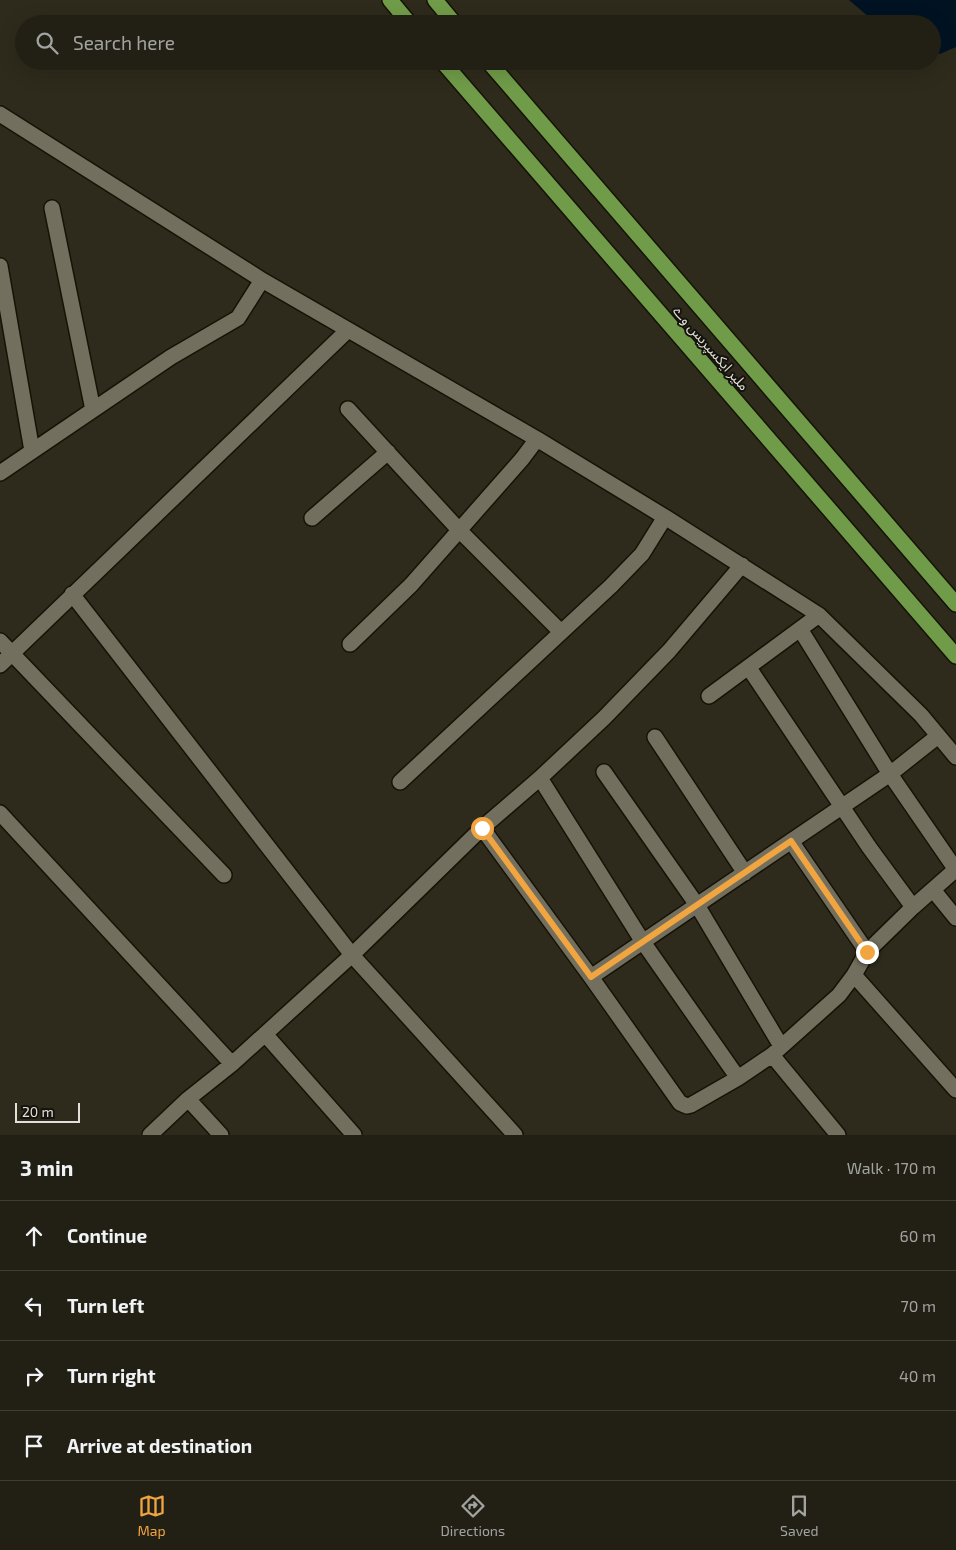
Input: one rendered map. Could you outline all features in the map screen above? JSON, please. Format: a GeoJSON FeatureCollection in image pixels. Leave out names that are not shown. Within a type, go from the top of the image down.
{"type":"FeatureCollection","features":[{"type":"Feature","properties":{"kind":"highway"},"geometry":{"type":"LineString","coordinates":[[390,0],[402,15]]}},
{"type":"Feature","properties":{"kind":"highway"},"geometry":{"type":"LineString","coordinates":[[435,0],[448,15]]}},
{"type":"Feature","properties":{"kind":"highway","name":"ملیر ایکسپریس وے"},"geometry":{"type":"LineString","coordinates":[[450,70],[956,656]]}},
{"type":"Feature","properties":{"kind":"highway","name":"ملیر ایکسپریس وے"},"geometry":{"type":"LineString","coordinates":[[496,70],[956,604]]}},
{"type":"Feature","properties":{"kind":"street"},"geometry":{"type":"LineString","coordinates":[[0,114],[262,280],[537,438],[666,516],[819,615],[921,715],[956,757]]}},
{"type":"Feature","properties":{"kind":"street"},"geometry":{"type":"LineString","coordinates":[[52,208],[93,410]]}},
{"type":"Feature","properties":{"kind":"street"},"geometry":{"type":"LineString","coordinates":[[0,266],[32,451]]}},
{"type":"Feature","properties":{"kind":"street"},"geometry":{"type":"LineString","coordinates":[[0,473],[171,357],[238,318],[262,280]]}},
{"type":"Feature","properties":{"kind":"street"},"geometry":{"type":"LineString","coordinates":[[0,665],[348,330]]}},
{"type":"Feature","properties":{"kind":"street"},"geometry":{"type":"LineString","coordinates":[[348,408],[459,530],[561,632]]}},
{"type":"Feature","properties":{"kind":"street"},"geometry":{"type":"LineString","coordinates":[[350,644],[411,585],[522,459],[537,438]]}},
{"type":"Feature","properties":{"kind":"street"},"geometry":{"type":"LineString","coordinates":[[312,518],[388,452]]}},
{"type":"Feature","properties":{"kind":"street"},"geometry":{"type":"LineString","coordinates":[[400,782],[611,586],[642,554],[666,516]]}},
{"type":"Feature","properties":{"kind":"street"},"geometry":{"type":"LineString","coordinates":[[150,1135],[188,1099],[266,1034],[352,955],[482,828],[540,778],[604,718],[669,651],[742,565]]}},
{"type":"Feature","properties":{"kind":"street"},"geometry":{"type":"LineString","coordinates":[[72,594],[352,955],[515,1135]]}},
{"type":"Feature","properties":{"kind":"street"},"geometry":{"type":"LineString","coordinates":[[709,696],[819,615]]}},
{"type":"Feature","properties":{"kind":"street"},"geometry":{"type":"LineString","coordinates":[[482,828],[680,1103],[691,1105],[738,1078],[777,1050],[840,995],[867,952],[954,871],[954,867],[890,774],[800,630]]}},
{"type":"Feature","properties":{"kind":"street"},"geometry":{"type":"LineString","coordinates":[[0,641],[224,875]]}},
{"type":"Feature","properties":{"kind":"street"},"geometry":{"type":"LineString","coordinates":[[749,668],[879,861],[913,908]]}},
{"type":"Feature","properties":{"kind":"street"},"geometry":{"type":"LineString","coordinates":[[591,977],[890,774],[938,736]]}},
{"type":"Feature","properties":{"kind":"street"},"geometry":{"type":"LineString","coordinates":[[655,737],[745,873]]}},
{"type":"Feature","properties":{"kind":"street"},"geometry":{"type":"LineString","coordinates":[[604,772],[696,906],[777,1050],[838,1135]]}},
{"type":"Feature","properties":{"kind":"street"},"geometry":{"type":"LineString","coordinates":[[540,778],[643,942],[738,1078]]}},
{"type":"Feature","properties":{"kind":"street"},"geometry":{"type":"LineString","coordinates":[[0,813],[232,1064]]}},
{"type":"Feature","properties":{"kind":"street"},"geometry":{"type":"LineString","coordinates":[[791,841],[867,952]]}},
{"type":"Feature","properties":{"kind":"street"},"geometry":{"type":"LineString","coordinates":[[934,891],[956,918]]}},
{"type":"Feature","properties":{"kind":"street"},"geometry":{"type":"LineString","coordinates":[[854,975],[956,1090]]}},
{"type":"Feature","properties":{"kind":"street"},"geometry":{"type":"LineString","coordinates":[[266,1034],[354,1135]]}},
{"type":"Feature","properties":{"kind":"street"},"geometry":{"type":"LineString","coordinates":[[188,1099],[221,1135]]}},
{"type":"Feature","properties":{"kind":"water"},"geometry":{"type":"Polygon","coordinates":[[[849,0],[956,0],[956,47],[941,54],[941,15],[866,15],[849,0]]]}},
{"type":"Feature","properties":{"kind":"route"},"geometry":{"type":"LineString","coordinates":[[482,828],[591,977],[791,841],[867,952]]}}]}
